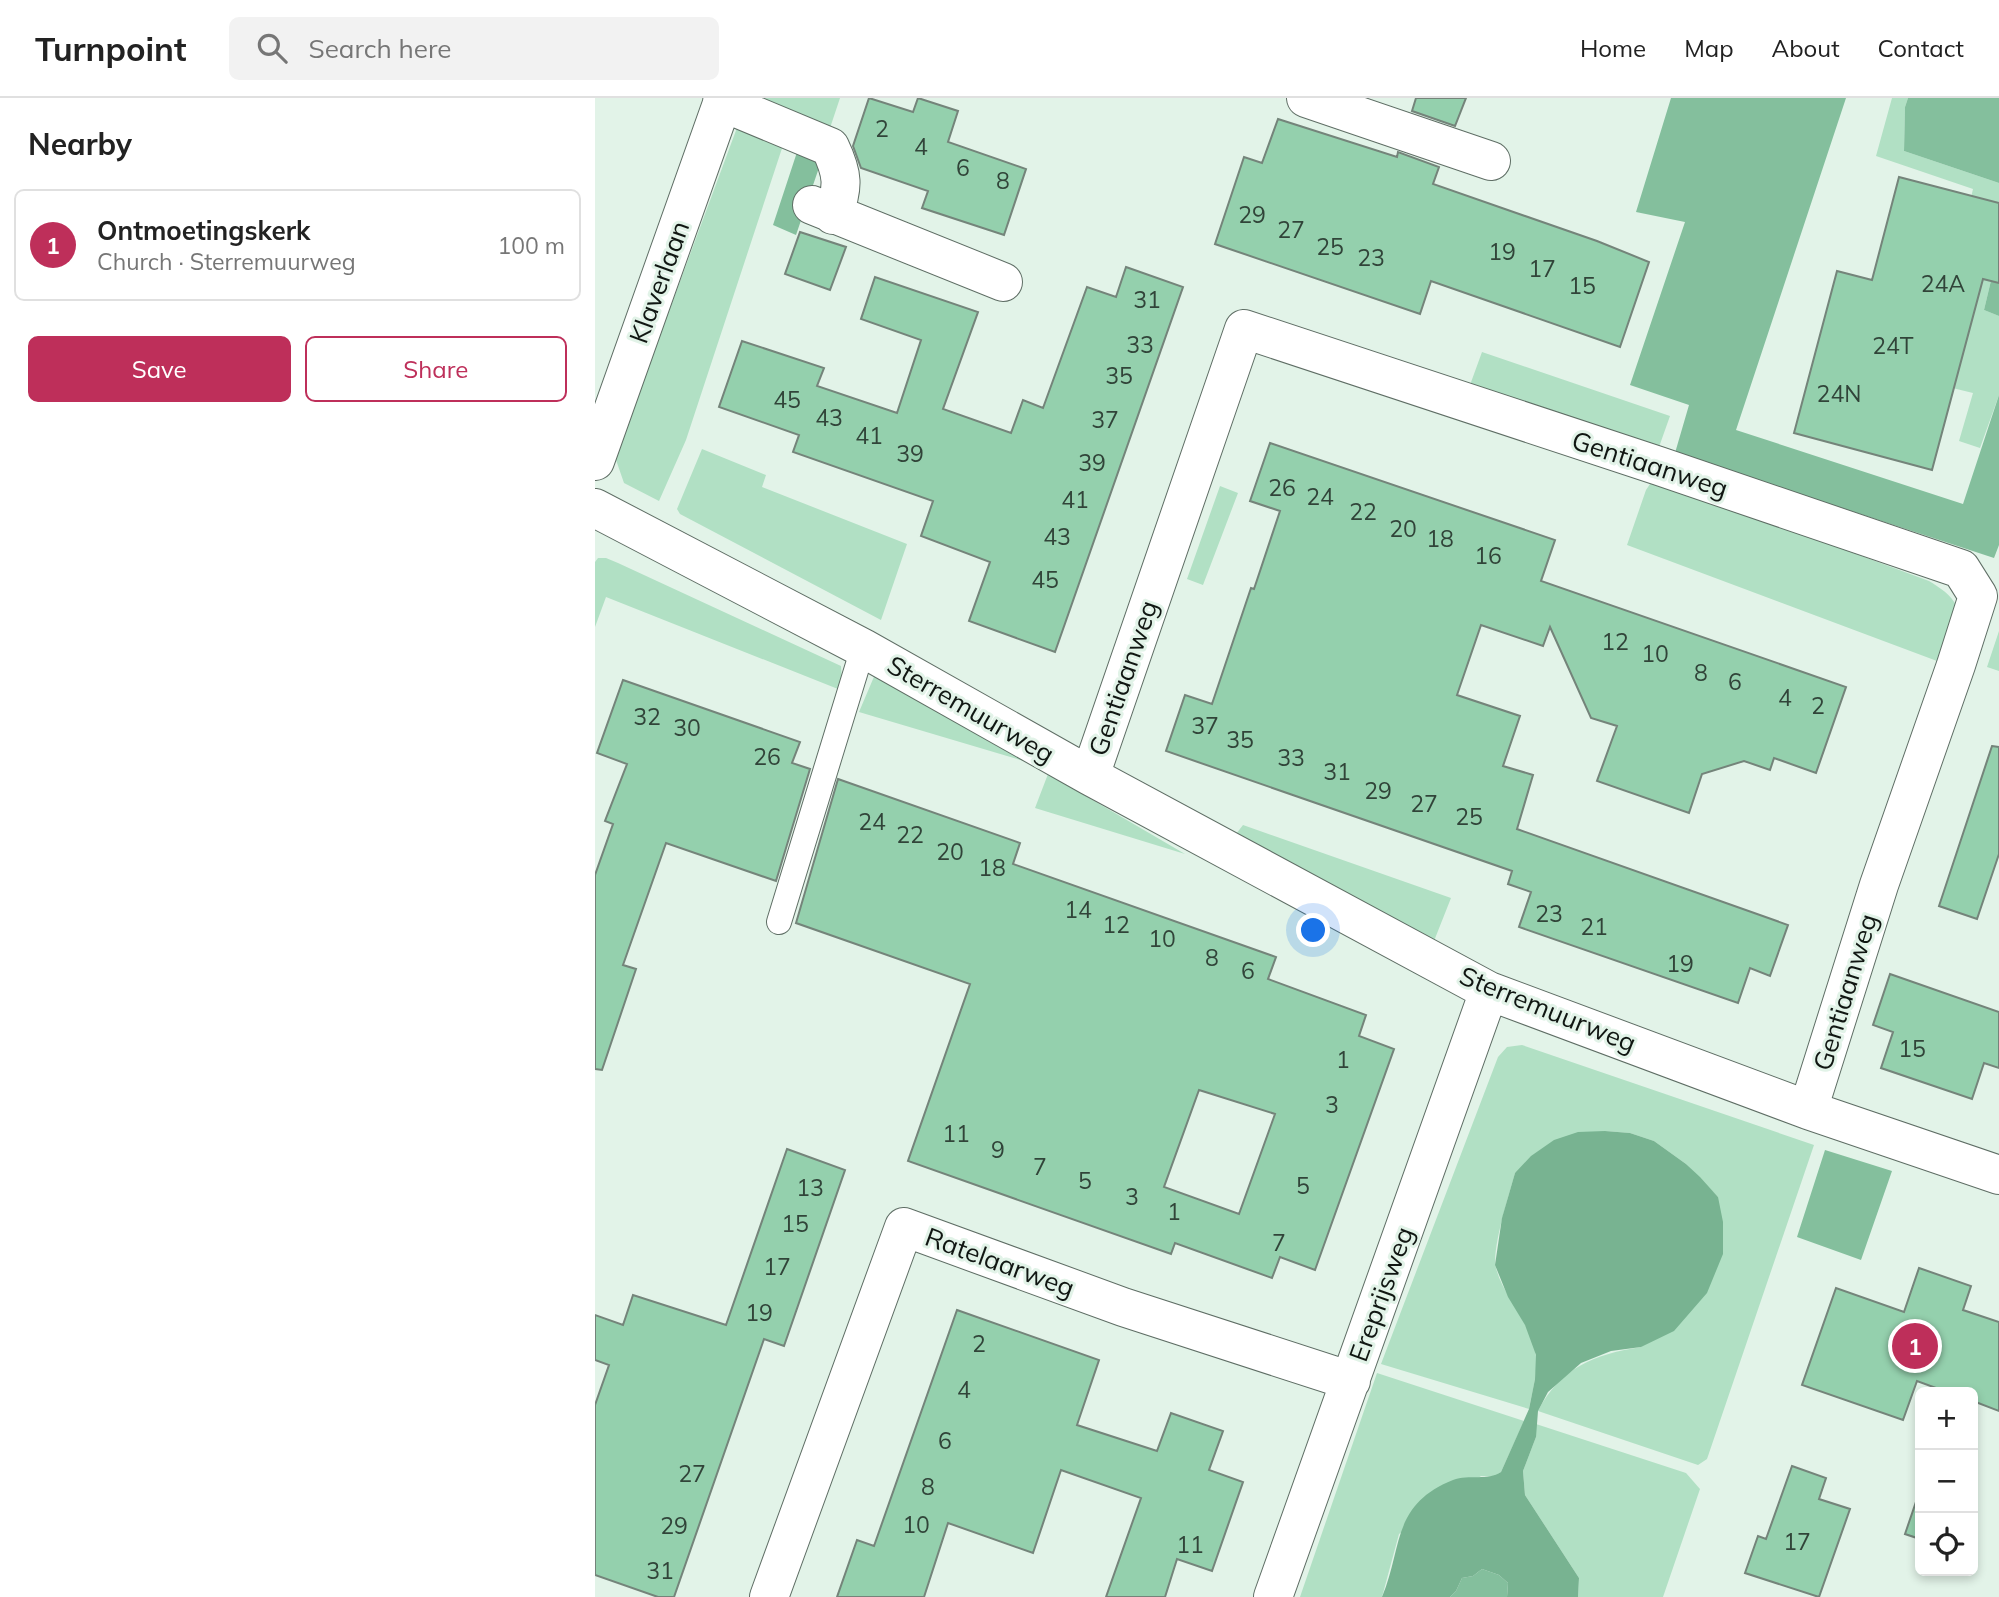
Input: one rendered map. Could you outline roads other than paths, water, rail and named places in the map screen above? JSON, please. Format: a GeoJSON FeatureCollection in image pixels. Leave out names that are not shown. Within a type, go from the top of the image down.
{"type":"FeatureCollection","features":[{"type":"Feature","properties":{"kind":"street"},"geometry":{"type":"LineString","coordinates":[[1306,98],[1491,161]]}},
{"type":"Feature","properties":{"kind":"street","name":"Klaverlaan"},"geometry":{"type":"LineString","coordinates":[[595,461],[723,100],[830,147],[840,168],[840,196],[823,210],[1003,282]]}},
{"type":"Feature","properties":{"kind":"street","name":"Gentiaanweg"},"geometry":{"type":"LineString","coordinates":[[1090,776],[1244,329],[1648,462],[1961,569],[1977,596],[1956,665],[1878,885],[1808,1110]]}},
{"type":"Feature","properties":{"kind":"street","name":"Sterremuurweg"},"geometry":{"type":"LineString","coordinates":[[595,508],[863,648],[1090,776],[1489,991],[1808,1110],[1999,1175]]}},
{"type":"Feature","properties":{"kind":"street","name":"Ereprijsweg"},"geometry":{"type":"LineString","coordinates":[[1273,1597],[1489,991]]}},
{"type":"Feature","properties":{"kind":"street","name":"Ratelaarweg"},"geometry":{"type":"LineString","coordinates":[[769,1597],[904,1227],[1123,1307],[1350,1381]]}},
{"type":"Feature","properties":{"kind":"lane","name":"Sterremuurweg"},"geometry":{"type":"LineString","coordinates":[[779,922],[863,648]]}},
{"type":"Feature","properties":{"kind":"place","name":"Ontmoetingskerk"},"geometry":{"type":"Point","coordinates":[1915,1346]}}]}
